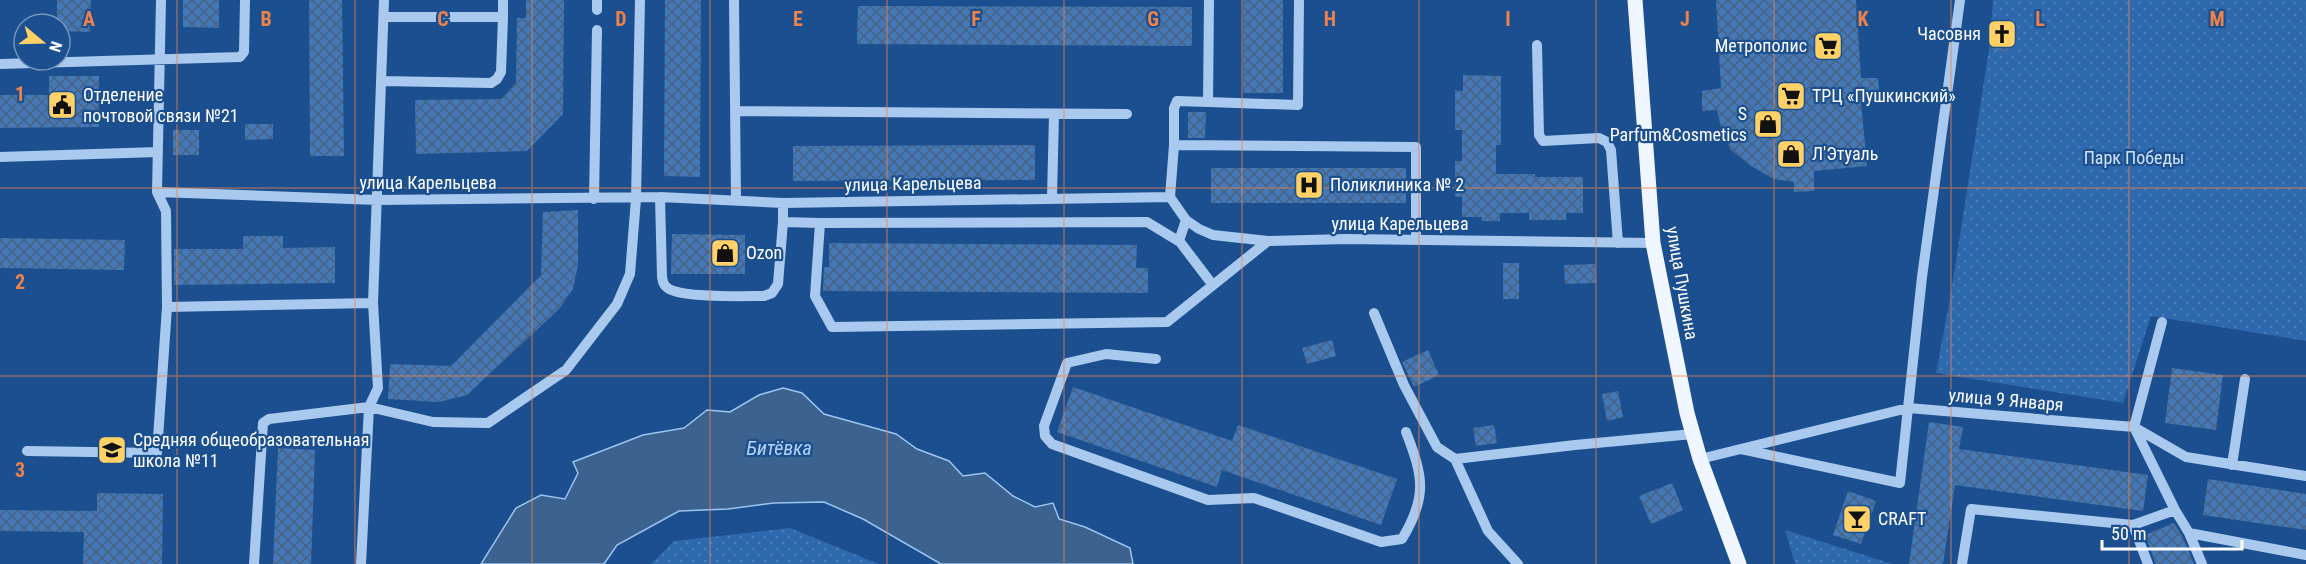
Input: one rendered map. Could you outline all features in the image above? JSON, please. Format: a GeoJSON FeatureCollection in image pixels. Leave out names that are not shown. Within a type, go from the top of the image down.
{"type":"FeatureCollection","features":[{"type":"Feature","properties":{"kind":"main road","name":"улица Пушкина"},"geometry":{"type":"LineString","coordinates":[[1635,0],[1653,243],[1693,434],[1739,564]]}},
{"type":"Feature","properties":{"kind":"street"},"geometry":{"type":"LineString","coordinates":[[27,451],[157,453],[167,307],[166,211],[157,192],[161,0]]}},
{"type":"Feature","properties":{"kind":"street"},"geometry":{"type":"LineString","coordinates":[[0,64],[243,55],[245,0]]}},
{"type":"Feature","properties":{"kind":"street"},"geometry":{"type":"LineString","coordinates":[[361,564],[369,407],[378,388],[373,303],[384,0]]}},
{"type":"Feature","properties":{"kind":"street"},"geometry":{"type":"LineString","coordinates":[[382,81],[490,83],[497,79],[501,72],[503,0]]}},
{"type":"Feature","properties":{"kind":"street"},"geometry":{"type":"LineString","coordinates":[[254,564],[263,423],[269,418],[369,407],[433,422],[488,423],[566,370],[617,304],[630,274],[636,199],[640,0]]}},
{"type":"Feature","properties":{"kind":"street"},"geometry":{"type":"LineString","coordinates":[[734,0],[737,111],[736,200]]}},
{"type":"Feature","properties":{"kind":"street"},"geometry":{"type":"LineString","coordinates":[[1208,102],[1209,0]]}},
{"type":"Feature","properties":{"kind":"street"},"geometry":{"type":"LineString","coordinates":[[1170,196],[1176,101],[1298,105],[1299,0]]}},
{"type":"Feature","properties":{"kind":"street"},"geometry":{"type":"LineString","coordinates":[[1741,449],[1900,483],[1922,277],[1960,0]]}},
{"type":"Feature","properties":{"kind":"street"},"geometry":{"type":"LineString","coordinates":[[384,16],[503,17]]}},
{"type":"Feature","properties":{"kind":"street"},"geometry":{"type":"LineString","coordinates":[[594,199],[597,30]]}},
{"type":"Feature","properties":{"kind":"street"},"geometry":{"type":"LineString","coordinates":[[1537,45],[1539,135],[1543,141],[1599,138],[1607,142],[1611,150],[1618,243]]}},
{"type":"Feature","properties":{"kind":"street"},"geometry":{"type":"LineString","coordinates":[[737,111],[1127,114]]}},
{"type":"Feature","properties":{"kind":"street"},"geometry":{"type":"LineString","coordinates":[[1052,198],[1054,114]]}},
{"type":"Feature","properties":{"kind":"street"},"geometry":{"type":"LineString","coordinates":[[1174,145],[1416,147],[1416,240]]}},
{"type":"Feature","properties":{"kind":"street"},"geometry":{"type":"LineString","coordinates":[[0,157],[158,153]]}},
{"type":"Feature","properties":{"kind":"street","name":"улица Карельцева"},"geometry":{"type":"LineString","coordinates":[[157,192],[378,200],[660,197],[783,203],[1170,196],[1186,220],[1199,229],[1213,235],[1268,241],[1653,243]]}},
{"type":"Feature","properties":{"kind":"street"},"geometry":{"type":"LineString","coordinates":[[660,197],[664,285],[671,290],[712,296],[764,296],[772,293],[778,284],[783,203]]}},
{"type":"Feature","properties":{"kind":"street"},"geometry":{"type":"LineString","coordinates":[[1179,241],[1186,220]]}},
{"type":"Feature","properties":{"kind":"street"},"geometry":{"type":"LineString","coordinates":[[783,222],[1148,222],[1179,241],[1212,284]]}},
{"type":"Feature","properties":{"kind":"street"},"geometry":{"type":"LineString","coordinates":[[820,223],[815,296],[832,327],[1167,322],[1268,241]]}},
{"type":"Feature","properties":{"kind":"street"},"geometry":{"type":"LineString","coordinates":[[167,307],[373,303]]}},
{"type":"Feature","properties":{"kind":"street"},"geometry":{"type":"LineString","coordinates":[[1374,313],[1404,385],[1437,447],[1455,459],[1488,531],[1518,564]]}},
{"type":"Feature","properties":{"kind":"street"},"geometry":{"type":"LineString","coordinates":[[2162,322],[2134,427],[2175,510],[2189,533],[2202,564]]}},
{"type":"Feature","properties":{"kind":"street"},"geometry":{"type":"LineString","coordinates":[[1156,359],[1106,354],[1067,363],[1044,426],[1045,436],[1052,444],[1208,500],[1254,498],[1382,542],[1402,539],[1416,517],[1421,488],[1417,462],[1406,432]]}},
{"type":"Feature","properties":{"kind":"street"},"geometry":{"type":"LineString","coordinates":[[2232,465],[2245,379]]}},
{"type":"Feature","properties":{"kind":"street","name":"улица 9 Января"},"geometry":{"type":"LineString","coordinates":[[1700,459],[1908,408],[2134,427],[2186,457],[2304,473]]}},
{"type":"Feature","properties":{"kind":"street"},"geometry":{"type":"LineString","coordinates":[[1455,459],[1693,434]]}},
{"type":"Feature","properties":{"kind":"street"},"geometry":{"type":"LineString","coordinates":[[1962,564],[1971,508],[2133,525],[2175,510]]}},
{"type":"Feature","properties":{"kind":"street"},"geometry":{"type":"LineString","coordinates":[[2133,525],[2148,564]]}},
{"type":"Feature","properties":{"kind":"street"},"geometry":{"type":"LineString","coordinates":[[2189,533],[2306,555]]}},
{"type":"Feature","properties":{"kind":"green space","name":"Парк Победы"},"geometry":{"type":"Polygon","coordinates":[[[1993,0],[2306,0],[2306,341],[2151,316],[2123,403],[1936,373],[1951,293],[1989,49],[1993,0]]]}},
{"type":"Feature","properties":{"kind":"green space"},"geometry":{"type":"Polygon","coordinates":[[[790,528],[879,564],[651,564],[674,541],[790,528]]]}},
{"type":"Feature","properties":{"kind":"green space"},"geometry":{"type":"Polygon","coordinates":[[[1785,530],[1892,564],[1795,564],[1785,530]]]}},
{"type":"Feature","properties":{"kind":"water","name":"Битёвка"},"geometry":{"type":"Polygon","coordinates":[[[783,388],[802,393],[824,414],[896,434],[917,449],[949,461],[963,476],[985,473],[1013,496],[1035,507],[1053,503],[1059,519],[1085,527],[1130,548],[1133,564],[941,564],[863,519],[824,502],[774,503],[728,509],[679,511],[617,545],[604,564],[481,564],[516,508],[541,495],[565,499],[578,473],[573,462],[643,435],[684,428],[707,410],[730,412],[759,395],[783,388]]]}},
{"type":"Feature","properties":{"kind":"building"},"geometry":{"type":"Polygon","coordinates":[[[57,0],[91,0],[90,32],[72,31],[72,12],[57,12],[57,0]]]}},
{"type":"Feature","properties":{"kind":"building"},"geometry":{"type":"Polygon","coordinates":[[[183,0],[219,0],[219,28],[183,27],[183,0]]]}},
{"type":"Feature","properties":{"kind":"building"},"geometry":{"type":"Polygon","coordinates":[[[309,0],[342,0],[344,156],[310,156],[309,0]]]}},
{"type":"Feature","properties":{"kind":"building"},"geometry":{"type":"Polygon","coordinates":[[[526,0],[564,0],[563,114],[527,151],[416,154],[415,100],[501,99],[516,83],[517,18],[526,18],[526,0]]]}},
{"type":"Feature","properties":{"kind":"building"},"geometry":{"type":"Polygon","coordinates":[[[665,0],[701,0],[700,177],[664,176],[665,0]]]}},
{"type":"Feature","properties":{"kind":"building"},"geometry":{"type":"Polygon","coordinates":[[[1243,0],[1283,0],[1283,93],[1243,93],[1243,0]]]}},
{"type":"Feature","properties":{"kind":"building","name":"ТРЦ «Пушкинский»"},"geometry":{"type":"Polygon","coordinates":[[[1716,0],[1856,0],[1861,78],[1878,78],[1880,101],[1861,103],[1867,166],[1814,171],[1814,191],[1794,192],[1794,182],[1774,179],[1751,166],[1731,150],[1722,132],[1717,110],[1702,111],[1702,91],[1721,88],[1716,0]]]}},
{"type":"Feature","properties":{"kind":"building"},"geometry":{"type":"Polygon","coordinates":[[[858,6],[1192,7],[1192,46],[857,44],[858,6]]]}},
{"type":"Feature","properties":{"kind":"building","name":"Часовня"},"geometry":{"type":"Polygon","coordinates":[[[1995,27],[2012,30],[2008,52],[1991,49],[1995,27]]]}},
{"type":"Feature","properties":{"kind":"building"},"geometry":{"type":"Polygon","coordinates":[[[1463,75],[1501,76],[1501,145],[1496,145],[1496,174],[1583,177],[1583,213],[1566,213],[1566,220],[1529,220],[1529,213],[1500,213],[1500,221],[1482,221],[1482,217],[1462,217],[1462,197],[1455,197],[1455,161],[1462,161],[1462,130],[1455,130],[1455,90],[1463,91],[1463,75]]]}},
{"type":"Feature","properties":{"kind":"building"},"geometry":{"type":"Polygon","coordinates":[[[49,76],[99,76],[99,127],[0,128],[0,95],[49,95],[49,76]]]}},
{"type":"Feature","properties":{"kind":"building"},"geometry":{"type":"Polygon","coordinates":[[[1188,112],[1206,112],[1205,138],[1188,138],[1188,112]]]}},
{"type":"Feature","properties":{"kind":"building"},"geometry":{"type":"Polygon","coordinates":[[[245,124],[273,124],[273,139],[245,140],[245,124]]]}},
{"type":"Feature","properties":{"kind":"building"},"geometry":{"type":"Polygon","coordinates":[[[173,130],[199,130],[199,155],[173,155],[173,130]]]}},
{"type":"Feature","properties":{"kind":"building"},"geometry":{"type":"Polygon","coordinates":[[[1035,145],[1035,180],[793,181],[793,146],[1035,145]]]}},
{"type":"Feature","properties":{"kind":"building","name":"Поликлиника № 2"},"geometry":{"type":"Polygon","coordinates":[[[1211,168],[1406,168],[1406,203],[1211,203],[1211,168]]]}},
{"type":"Feature","properties":{"kind":"building"},"geometry":{"type":"Polygon","coordinates":[[[578,210],[578,265],[573,289],[559,309],[467,395],[439,402],[388,399],[390,364],[451,366],[541,275],[543,212],[578,210]]]}},
{"type":"Feature","properties":{"kind":"building"},"geometry":{"type":"Polygon","coordinates":[[[672,234],[745,235],[745,274],[671,274],[672,234]]]}},
{"type":"Feature","properties":{"kind":"building"},"geometry":{"type":"Polygon","coordinates":[[[243,236],[283,236],[283,248],[335,247],[335,283],[174,285],[174,249],[243,249],[243,236]]]}},
{"type":"Feature","properties":{"kind":"building"},"geometry":{"type":"Polygon","coordinates":[[[0,238],[125,240],[124,270],[0,268],[0,238]]]}},
{"type":"Feature","properties":{"kind":"building"},"geometry":{"type":"Polygon","coordinates":[[[829,243],[1137,245],[1136,268],[1148,268],[1148,293],[823,291],[824,267],[829,267],[829,243]]]}},
{"type":"Feature","properties":{"kind":"building"},"geometry":{"type":"Polygon","coordinates":[[[1503,263],[1519,263],[1519,299],[1503,299],[1503,263]]]}},
{"type":"Feature","properties":{"kind":"building"},"geometry":{"type":"Polygon","coordinates":[[[1595,264],[1596,283],[1565,284],[1564,265],[1595,264]]]}},
{"type":"Feature","properties":{"kind":"building"},"geometry":{"type":"Polygon","coordinates":[[[1332,340],[1336,356],[1307,364],[1302,348],[1332,340]]]}},
{"type":"Feature","properties":{"kind":"building"},"geometry":{"type":"Polygon","coordinates":[[[1428,350],[1439,375],[1414,387],[1402,362],[1428,350]]]}},
{"type":"Feature","properties":{"kind":"building"},"geometry":{"type":"Polygon","coordinates":[[[2172,368],[2223,375],[2216,430],[2165,423],[2172,368]]]}},
{"type":"Feature","properties":{"kind":"building"},"geometry":{"type":"Polygon","coordinates":[[[1073,387],[1232,441],[1238,425],[1397,479],[1381,525],[1222,470],[1217,487],[1057,432],[1073,387]]]}},
{"type":"Feature","properties":{"kind":"building"},"geometry":{"type":"Polygon","coordinates":[[[1618,391],[1623,417],[1607,421],[1602,394],[1618,391]]]}},
{"type":"Feature","properties":{"kind":"building"},"geometry":{"type":"Polygon","coordinates":[[[1929,422],[1963,427],[1959,449],[2148,475],[2143,511],[1955,485],[1943,564],[1909,564],[1929,422]]]}},
{"type":"Feature","properties":{"kind":"building"},"geometry":{"type":"Polygon","coordinates":[[[1494,425],[1497,443],[1476,446],[1473,428],[1494,425]]]}},
{"type":"Feature","properties":{"kind":"building"},"geometry":{"type":"Polygon","coordinates":[[[278,448],[315,450],[311,564],[273,564],[278,448]]]}},
{"type":"Feature","properties":{"kind":"building"},"geometry":{"type":"Polygon","coordinates":[[[2208,479],[2306,494],[2306,530],[2203,515],[2208,479]]]}},
{"type":"Feature","properties":{"kind":"building"},"geometry":{"type":"Polygon","coordinates":[[[1672,483],[1683,510],[1651,524],[1639,496],[1672,483]]]}},
{"type":"Feature","properties":{"kind":"building"},"geometry":{"type":"Polygon","coordinates":[[[1848,491],[1876,501],[1861,544],[1833,535],[1848,491]]]}},
{"type":"Feature","properties":{"kind":"building"},"geometry":{"type":"Polygon","coordinates":[[[97,493],[163,494],[162,564],[83,564],[84,532],[0,531],[0,510],[97,511],[97,493]]]}},
{"type":"Feature","properties":{"kind":"building"},"geometry":{"type":"Polygon","coordinates":[[[2174,523],[2194,564],[2156,564],[2145,535],[2174,523]]]}},
{"type":"Feature","properties":{"kind":"place","name":"Часовня"},"geometry":{"type":"Point","coordinates":[2002,34]}},
{"type":"Feature","properties":{"kind":"place","name":"Метрополис"},"geometry":{"type":"Point","coordinates":[1828,46]}},
{"type":"Feature","properties":{"kind":"place","name":"ТРЦ «Пушкинский»"},"geometry":{"type":"Point","coordinates":[1791,96]}},
{"type":"Feature","properties":{"kind":"place","name":"Отделение почтовой связи №21"},"geometry":{"type":"Point","coordinates":[62,105]}},
{"type":"Feature","properties":{"kind":"place","name":"S Parfum&Cosmetics"},"geometry":{"type":"Point","coordinates":[1768,124]}},
{"type":"Feature","properties":{"kind":"place","name":"Л'Этуаль"},"geometry":{"type":"Point","coordinates":[1791,154]}},
{"type":"Feature","properties":{"kind":"place","name":"Поликлиника № 2"},"geometry":{"type":"Point","coordinates":[1309,185]}},
{"type":"Feature","properties":{"kind":"place","name":"Ozon"},"geometry":{"type":"Point","coordinates":[725,253]}},
{"type":"Feature","properties":{"kind":"place","name":"Средняя общеобразовательная школа №11"},"geometry":{"type":"Point","coordinates":[112,450]}},
{"type":"Feature","properties":{"kind":"place","name":"CRAFT"},"geometry":{"type":"Point","coordinates":[1857,519]}}]}
